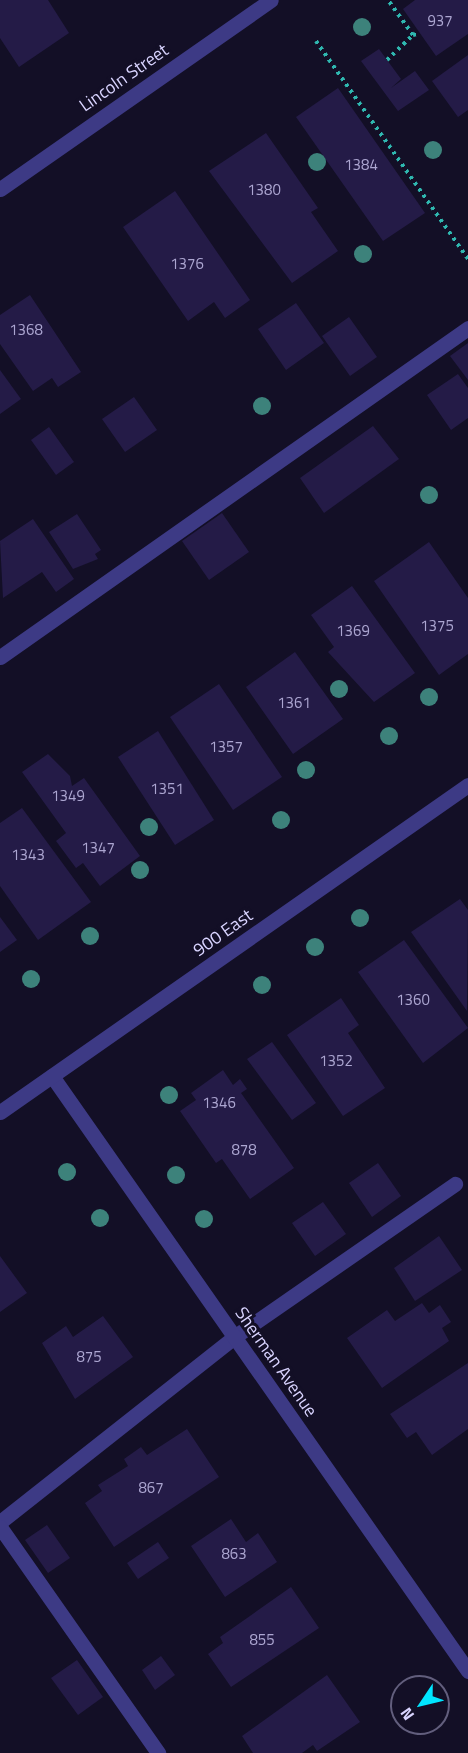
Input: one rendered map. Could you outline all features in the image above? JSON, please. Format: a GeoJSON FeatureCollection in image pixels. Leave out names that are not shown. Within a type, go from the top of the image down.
{"type":"FeatureCollection","features":[{"type":"Feature","properties":{"kind":"street","name":"Lincoln Street"},"geometry":{"type":"LineString","coordinates":[[0,189],[271,0]]}},
{"type":"Feature","properties":{"kind":"street"},"geometry":{"type":"LineString","coordinates":[[0,657],[468,328]]}},
{"type":"Feature","properties":{"kind":"street","name":"900 East"},"geometry":{"type":"LineString","coordinates":[[0,1113],[468,785]]}},
{"type":"Feature","properties":{"kind":"street","name":"Sherman Avenue"},"geometry":{"type":"LineString","coordinates":[[52,1076],[468,1671]]}},
{"type":"Feature","properties":{"kind":"street"},"geometry":{"type":"LineString","coordinates":[[0,1522],[234,1337],[455,1184]]}},
{"type":"Feature","properties":{"kind":"street"},"geometry":{"type":"LineString","coordinates":[[0,1527],[158,1753]]}},
{"type":"Feature","properties":{"kind":"path"},"geometry":{"type":"LineString","coordinates":[[388,0],[413,35]]}},
{"type":"Feature","properties":{"kind":"path"},"geometry":{"type":"LineString","coordinates":[[387,60],[413,35],[420,33]]}},
{"type":"Feature","properties":{"kind":"path"},"geometry":{"type":"LineString","coordinates":[[316,41],[468,259]]}},
{"type":"Feature","properties":{"kind":"building"},"geometry":{"type":"Polygon","coordinates":[[[0,0],[48,0],[69,33],[19,67],[0,38],[0,0]]]}},
{"type":"Feature","properties":{"kind":"building"},"geometry":{"type":"Polygon","coordinates":[[[415,0],[468,0],[468,34],[436,56],[403,9],[415,0]]]}},
{"type":"Feature","properties":{"kind":"building"},"geometry":{"type":"Polygon","coordinates":[[[379,49],[401,79],[391,88],[415,71],[429,90],[398,111],[361,61],[379,49]]]}},
{"type":"Feature","properties":{"kind":"building"},"geometry":{"type":"Polygon","coordinates":[[[468,55],[468,110],[458,117],[432,81],[468,55]]]}},
{"type":"Feature","properties":{"kind":"building"},"geometry":{"type":"Polygon","coordinates":[[[338,88],[425,213],[383,241],[296,117],[338,88]]]}},
{"type":"Feature","properties":{"kind":"building"},"geometry":{"type":"Polygon","coordinates":[[[266,133],[318,208],[311,212],[338,251],[292,283],[209,171],[266,133]]]}},
{"type":"Feature","properties":{"kind":"building"},"geometry":{"type":"Polygon","coordinates":[[[175,191],[250,300],[225,318],[214,302],[188,321],[123,227],[175,191]]]}},
{"type":"Feature","properties":{"kind":"building"},"geometry":{"type":"Polygon","coordinates":[[[30,295],[81,372],[58,387],[52,378],[33,391],[0,344],[0,315],[30,295]]]}},
{"type":"Feature","properties":{"kind":"building"},"geometry":{"type":"Polygon","coordinates":[[[296,303],[324,343],[286,370],[258,329],[296,303]]]}},
{"type":"Feature","properties":{"kind":"building"},"geometry":{"type":"Polygon","coordinates":[[[349,317],[377,357],[350,376],[322,336],[349,317]]]}},
{"type":"Feature","properties":{"kind":"building"},"geometry":{"type":"Polygon","coordinates":[[[468,343],[468,380],[450,356],[468,343]]]}},
{"type":"Feature","properties":{"kind":"building"},"geometry":{"type":"Polygon","coordinates":[[[0,370],[21,399],[0,414],[0,370]]]}},
{"type":"Feature","properties":{"kind":"building"},"geometry":{"type":"Polygon","coordinates":[[[458,374],[468,388],[468,418],[451,430],[427,395],[458,374]]]}},
{"type":"Feature","properties":{"kind":"building"},"geometry":{"type":"Polygon","coordinates":[[[134,397],[157,430],[125,452],[102,419],[134,397]]]}},
{"type":"Feature","properties":{"kind":"building"},"geometry":{"type":"Polygon","coordinates":[[[373,426],[399,459],[324,513],[300,478],[373,426]]]}},
{"type":"Feature","properties":{"kind":"building"},"geometry":{"type":"Polygon","coordinates":[[[49,427],[74,462],[56,475],[31,440],[49,427]]]}},
{"type":"Feature","properties":{"kind":"building"},"geometry":{"type":"Polygon","coordinates":[[[222,513],[249,552],[209,580],[182,541],[222,513]]]}},
{"type":"Feature","properties":{"kind":"building"},"geometry":{"type":"Polygon","coordinates":[[[77,514],[101,550],[95,554],[98,559],[73,569],[49,532],[77,514]]]}},
{"type":"Feature","properties":{"kind":"building"},"geometry":{"type":"Polygon","coordinates":[[[33,519],[74,579],[56,592],[42,572],[3,598],[0,541],[33,519]]]}},
{"type":"Feature","properties":{"kind":"building"},"geometry":{"type":"Polygon","coordinates":[[[429,542],[468,598],[468,654],[439,675],[374,581],[429,542]]]}},
{"type":"Feature","properties":{"kind":"building"},"geometry":{"type":"Polygon","coordinates":[[[352,586],[415,673],[374,702],[328,652],[334,647],[311,615],[352,586]]]}},
{"type":"Feature","properties":{"kind":"building"},"geometry":{"type":"Polygon","coordinates":[[[295,652],[343,719],[293,754],[246,687],[295,652]]]}},
{"type":"Feature","properties":{"kind":"building"},"geometry":{"type":"Polygon","coordinates":[[[219,684],[282,777],[233,810],[170,717],[219,684]]]}},
{"type":"Feature","properties":{"kind":"building"},"geometry":{"type":"Polygon","coordinates":[[[158,731],[214,820],[175,845],[118,757],[158,731]]]}},
{"type":"Feature","properties":{"kind":"building"},"geometry":{"type":"Polygon","coordinates":[[[48,754],[70,776],[72,786],[84,778],[140,856],[100,886],[83,863],[76,868],[56,841],[66,833],[22,772],[48,754]]]}},
{"type":"Feature","properties":{"kind":"building"},"geometry":{"type":"Polygon","coordinates":[[[22,808],[91,902],[38,940],[0,886],[0,823],[22,808]]]}},
{"type":"Feature","properties":{"kind":"building"},"geometry":{"type":"Polygon","coordinates":[[[460,899],[468,910],[467,1011],[411,932],[460,899]]]}},
{"type":"Feature","properties":{"kind":"building"},"geometry":{"type":"Polygon","coordinates":[[[0,917],[17,940],[0,952],[0,917]]]}},
{"type":"Feature","properties":{"kind":"building"},"geometry":{"type":"Polygon","coordinates":[[[404,940],[468,1028],[423,1063],[358,972],[404,940]]]}},
{"type":"Feature","properties":{"kind":"building"},"geometry":{"type":"Polygon","coordinates":[[[341,998],[359,1025],[348,1033],[385,1088],[343,1116],[287,1035],[341,998]]]}},
{"type":"Feature","properties":{"kind":"building"},"geometry":{"type":"Polygon","coordinates":[[[272,1042],[316,1103],[292,1120],[247,1059],[272,1042]]]}},
{"type":"Feature","properties":{"kind":"building"},"geometry":{"type":"Polygon","coordinates":[[[223,1070],[233,1085],[240,1079],[247,1089],[241,1093],[294,1168],[250,1199],[222,1159],[216,1163],[180,1111],[196,1100],[191,1093],[223,1070]]]}},
{"type":"Feature","properties":{"kind":"building"},"geometry":{"type":"Polygon","coordinates":[[[378,1163],[401,1196],[372,1217],[349,1183],[378,1163]]]}},
{"type":"Feature","properties":{"kind":"building"},"geometry":{"type":"Polygon","coordinates":[[[323,1202],[346,1234],[315,1256],[292,1223],[323,1202]]]}},
{"type":"Feature","properties":{"kind":"building"},"geometry":{"type":"Polygon","coordinates":[[[439,1236],[462,1270],[415,1301],[394,1268],[439,1236]]]}},
{"type":"Feature","properties":{"kind":"building"},"geometry":{"type":"Polygon","coordinates":[[[0,1256],[27,1293],[0,1312],[0,1256]]]}},
{"type":"Feature","properties":{"kind":"building"},"geometry":{"type":"Polygon","coordinates":[[[422,1303],[429,1313],[440,1305],[451,1322],[442,1328],[449,1341],[382,1388],[347,1338],[387,1310],[395,1321],[422,1303]]]}},
{"type":"Feature","properties":{"kind":"building"},"geometry":{"type":"Polygon","coordinates":[[[103,1316],[133,1357],[75,1399],[42,1343],[66,1326],[73,1337],[103,1316]]]}},
{"type":"Feature","properties":{"kind":"building"},"geometry":{"type":"Polygon","coordinates":[[[468,1363],[468,1429],[432,1455],[416,1432],[407,1438],[390,1414],[468,1363]]]}},
{"type":"Feature","properties":{"kind":"building"},"geometry":{"type":"Polygon","coordinates":[[[187,1429],[219,1477],[114,1547],[85,1503],[102,1491],[98,1485],[128,1466],[124,1459],[141,1447],[147,1455],[187,1429]]]}},
{"type":"Feature","properties":{"kind":"building"},"geometry":{"type":"Polygon","coordinates":[[[231,1519],[246,1542],[258,1533],[277,1562],[225,1597],[191,1546],[231,1519]]]}},
{"type":"Feature","properties":{"kind":"building"},"geometry":{"type":"Polygon","coordinates":[[[47,1525],[70,1558],[48,1573],[25,1540],[47,1525]]]}},
{"type":"Feature","properties":{"kind":"building"},"geometry":{"type":"Polygon","coordinates":[[[158,1542],[169,1558],[138,1579],[127,1563],[158,1542]]]}},
{"type":"Feature","properties":{"kind":"building"},"geometry":{"type":"Polygon","coordinates":[[[291,1587],[319,1628],[231,1687],[208,1654],[223,1643],[220,1637],[291,1587]]]}},
{"type":"Feature","properties":{"kind":"building"},"geometry":{"type":"Polygon","coordinates":[[[161,1656],[175,1675],[155,1690],[142,1670],[161,1656]]]}},
{"type":"Feature","properties":{"kind":"building"},"geometry":{"type":"Polygon","coordinates":[[[77,1660],[103,1697],[78,1715],[51,1678],[77,1660]]]}},
{"type":"Feature","properties":{"kind":"building"},"geometry":{"type":"Polygon","coordinates":[[[327,1675],[360,1722],[317,1751],[313,1745],[302,1753],[253,1753],[242,1736],[327,1675]]]}}]}
